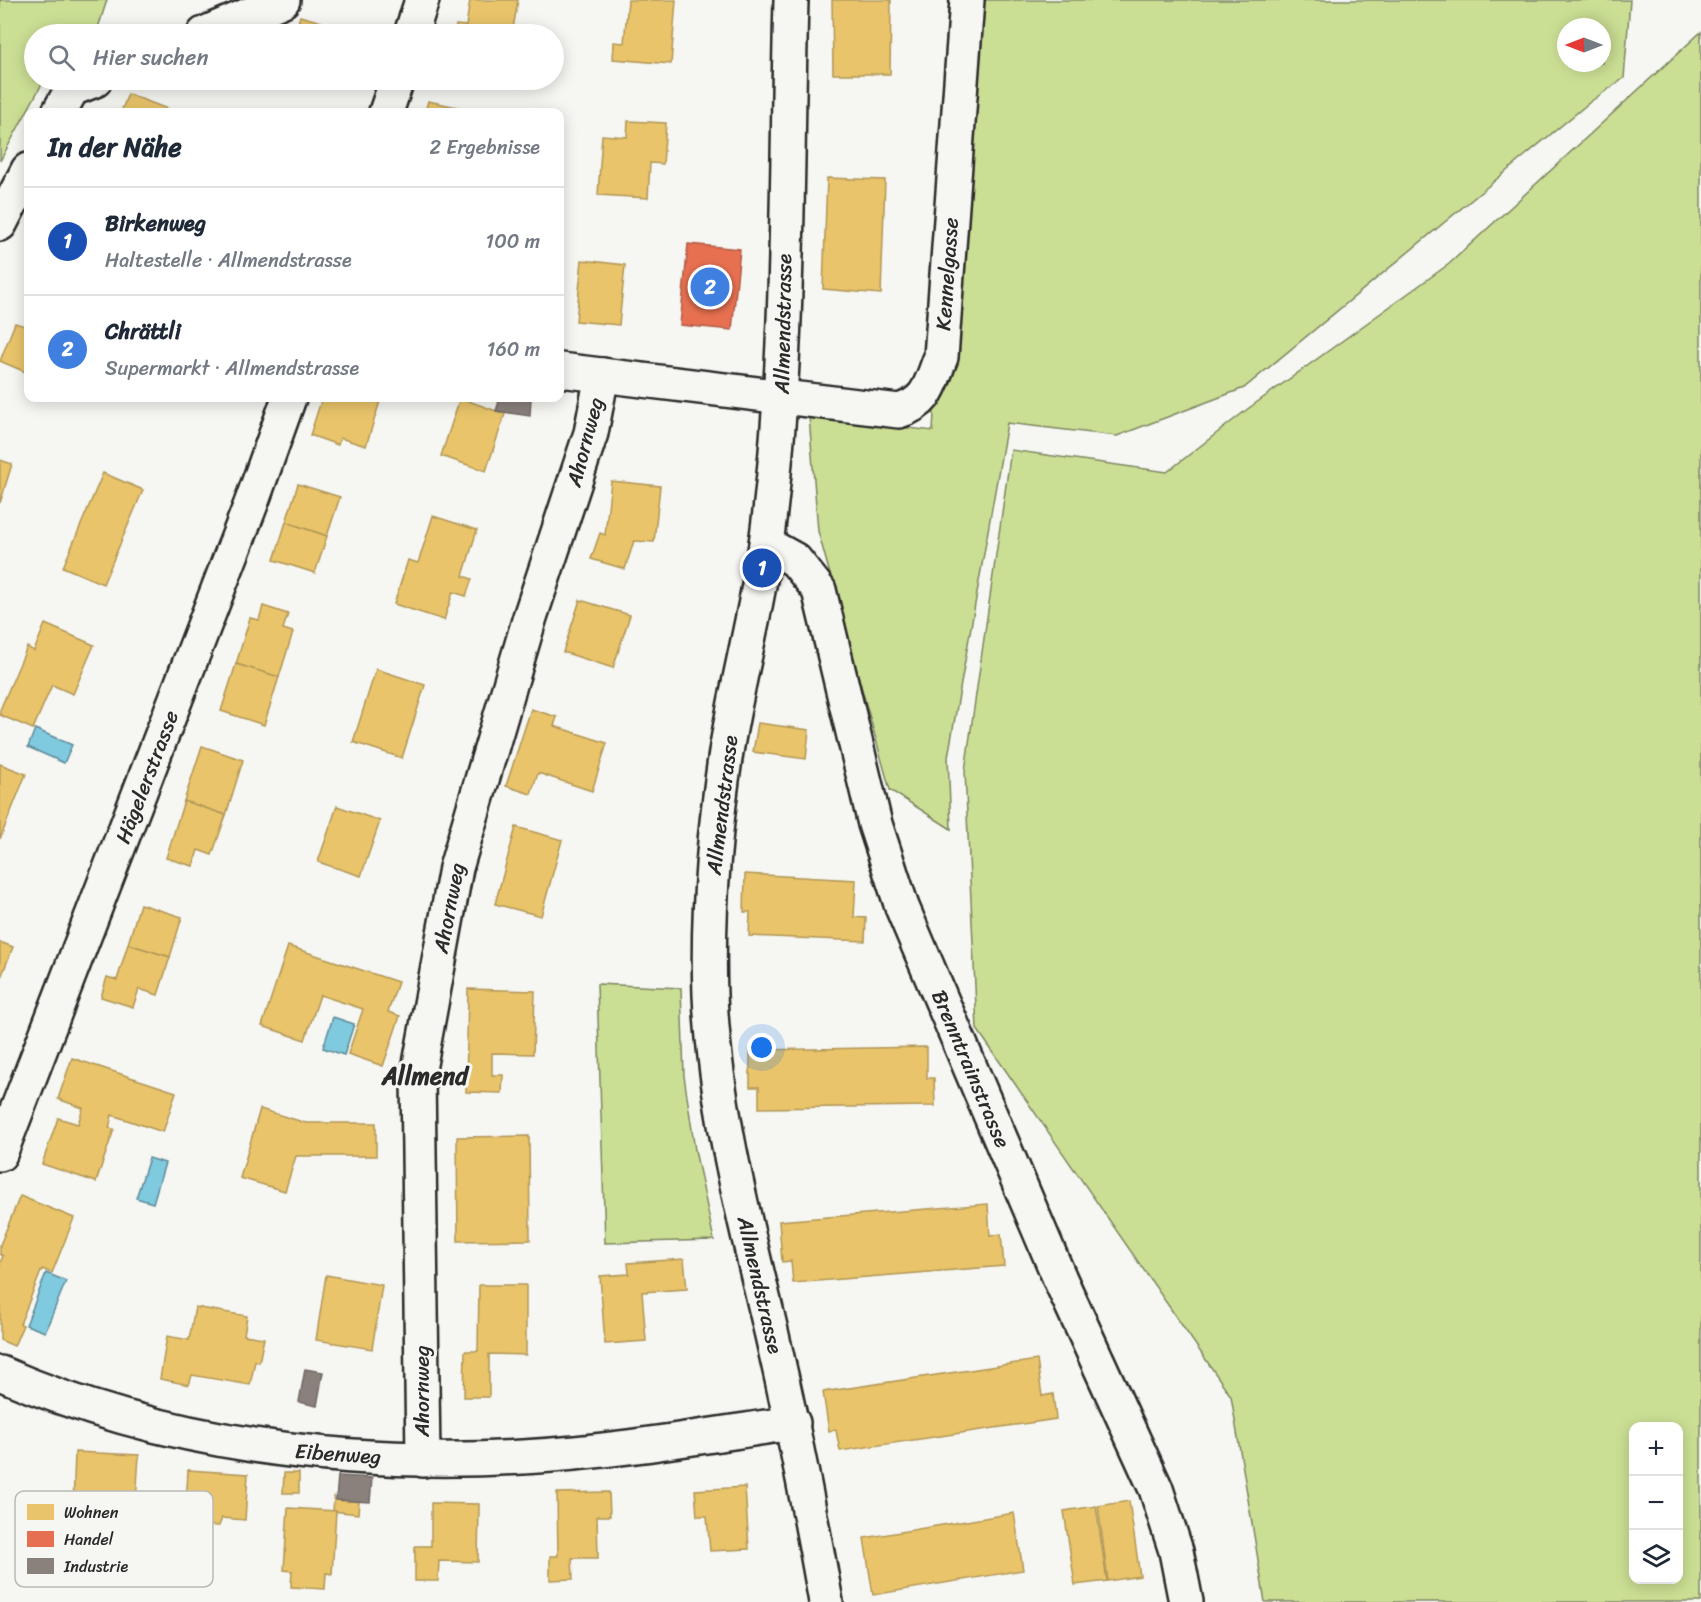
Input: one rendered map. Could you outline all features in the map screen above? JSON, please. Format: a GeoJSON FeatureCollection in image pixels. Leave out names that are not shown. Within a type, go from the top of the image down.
{"type":"FeatureCollection","features":[{"type":"Feature","properties":{"kind":"street"},"geometry":{"type":"LineString","coordinates":[[227,24],[283,0]]}},
{"type":"Feature","properties":{"kind":"street"},"geometry":{"type":"LineString","coordinates":[[414,24],[422,0]]}},
{"type":"Feature","properties":{"kind":"street","name":"Allmendstrasse"},"geometry":{"type":"LineString","coordinates":[[791,0],[781,396],[766,544],[726,751],[709,931],[710,995],[715,1071],[727,1144],[793,1423],[826,1602]]}},
{"type":"Feature","properties":{"kind":"street","name":"Kennelgasse"},"geometry":{"type":"LineString","coordinates":[[564,370],[899,411],[913,407],[926,396],[941,357],[967,0]]}},
{"type":"Feature","properties":{"kind":"street"},"geometry":{"type":"LineString","coordinates":[[61,108],[71,90]]}},
{"type":"Feature","properties":{"kind":"street"},"geometry":{"type":"LineString","coordinates":[[387,108],[394,90]]}},
{"type":"Feature","properties":{"kind":"street"},"geometry":{"type":"LineString","coordinates":[[0,224],[24,178]]}},
{"type":"Feature","properties":{"kind":"street","name":"Ahornweg"},"geometry":{"type":"LineString","coordinates":[[423,1460],[418,1075],[456,868],[530,617],[591,433],[602,375]]}},
{"type":"Feature","properties":{"kind":"street","name":"Hägelerstrasse"},"geometry":{"type":"LineString","coordinates":[[0,1154],[12,1094],[251,504],[288,402]]}},
{"type":"Feature","properties":{"kind":"street","name":"Brenntrainstrasse"},"geometry":{"type":"LineString","coordinates":[[766,544],[795,560],[819,590],[875,824],[902,907],[1041,1235],[1156,1489],[1176,1551],[1186,1602]]}},
{"type":"Feature","properties":{"kind":"street","name":"Eibenweg"},"geometry":{"type":"LineString","coordinates":[[0,1373],[53,1396],[183,1431],[293,1452],[423,1460],[523,1457],[598,1451],[793,1423]]}},
{"type":"Feature","properties":{"kind":"green space"},"geometry":{"type":"Polygon","coordinates":[[[0,0],[107,0],[99,24],[24,24],[24,90],[39,90],[29,108],[24,108],[24,117],[0,161],[0,0]]]}},
{"type":"Feature","properties":{"kind":"green space"},"geometry":{"type":"Polygon","coordinates":[[[957,0],[1630,0],[1624,78],[1590,102],[1244,388],[1117,436],[1007,423],[948,757],[951,829],[890,790],[818,531],[809,416],[933,431],[957,0]]]}},
{"type":"Feature","properties":{"kind":"green space"},"geometry":{"type":"Polygon","coordinates":[[[1701,32],[1701,1602],[1265,1602],[1231,1396],[977,1029],[965,771],[1011,450],[1167,472],[1249,408],[1449,264],[1701,32]]]}},
{"type":"Feature","properties":{"kind":"green space"},"geometry":{"type":"Polygon","coordinates":[[[597,984],[681,988],[684,1076],[695,1150],[714,1240],[605,1243],[597,984]]]}},
{"type":"Feature","properties":{"kind":"water"},"geometry":{"type":"Polygon","coordinates":[[[35,729],[72,745],[64,763],[28,747],[35,729]]]}},
{"type":"Feature","properties":{"kind":"water"},"geometry":{"type":"Polygon","coordinates":[[[333,1017],[354,1024],[344,1055],[323,1048],[333,1017]]]}},
{"type":"Feature","properties":{"kind":"water"},"geometry":{"type":"Polygon","coordinates":[[[149,1158],[165,1163],[153,1203],[136,1198],[149,1158]]]}},
{"type":"Feature","properties":{"kind":"water"},"geometry":{"type":"Polygon","coordinates":[[[46,1273],[66,1281],[45,1332],[26,1325],[46,1273]]]}},
{"type":"Feature","properties":{"kind":"building: Wohnen"},"geometry":{"type":"Polygon","coordinates":[[[470,0],[518,0],[514,24],[466,24],[470,0]]]}},
{"type":"Feature","properties":{"kind":"building: Wohnen"},"geometry":{"type":"Polygon","coordinates":[[[628,0],[676,0],[671,64],[613,59],[614,42],[624,43],[628,0]]]}},
{"type":"Feature","properties":{"kind":"building: Wohnen"},"geometry":{"type":"Polygon","coordinates":[[[832,0],[891,0],[890,74],[833,74],[832,0]]]}},
{"type":"Feature","properties":{"kind":"building: Wohnen"},"geometry":{"type":"Polygon","coordinates":[[[300,16],[329,24],[298,24],[300,16]]]}},
{"type":"Feature","properties":{"kind":"building: Wohnen"},"geometry":{"type":"Polygon","coordinates":[[[128,94],[165,108],[123,108],[128,94]]]}},
{"type":"Feature","properties":{"kind":"building: Wohnen"},"geometry":{"type":"Polygon","coordinates":[[[428,101],[462,108],[426,108],[428,101]]]}},
{"type":"Feature","properties":{"kind":"building: Wohnen"},"geometry":{"type":"Polygon","coordinates":[[[628,121],[666,123],[663,164],[650,163],[648,198],[598,195],[602,135],[627,137],[628,121]]]}},
{"type":"Feature","properties":{"kind":"building: Wohnen"},"geometry":{"type":"Polygon","coordinates":[[[827,178],[885,180],[881,294],[823,289],[827,178]]]}},
{"type":"Feature","properties":{"kind":"building: Wohnen"},"geometry":{"type":"Polygon","coordinates":[[[582,260],[625,265],[619,325],[576,321],[582,260]]]}},
{"type":"Feature","properties":{"kind":"building: Wohnen"},"geometry":{"type":"Polygon","coordinates":[[[15,323],[24,326],[24,371],[0,361],[15,323]]]}},
{"type":"Feature","properties":{"kind":"building: Wohnen"},"geometry":{"type":"Polygon","coordinates":[[[321,402],[380,402],[366,446],[340,438],[338,445],[310,435],[321,402]]]}},
{"type":"Feature","properties":{"kind":"building: Wohnen"},"geometry":{"type":"Polygon","coordinates":[[[459,402],[471,402],[505,414],[486,471],[441,456],[459,402]]]}},
{"type":"Feature","properties":{"kind":"building: Wohnen"},"geometry":{"type":"Polygon","coordinates":[[[0,460],[12,464],[0,503],[0,460]]]}},
{"type":"Feature","properties":{"kind":"building: Wohnen"},"geometry":{"type":"Polygon","coordinates":[[[103,473],[143,490],[103,584],[63,567],[103,473]]]}},
{"type":"Feature","properties":{"kind":"building: Wohnen"},"geometry":{"type":"Polygon","coordinates":[[[611,481],[660,486],[654,542],[634,541],[625,569],[591,559],[600,533],[605,535],[611,481]]]}},
{"type":"Feature","properties":{"kind":"building: Wohnen"},"geometry":{"type":"Polygon","coordinates":[[[298,484],[340,497],[327,536],[286,522],[298,484]]]}},
{"type":"Feature","properties":{"kind":"building: Wohnen"},"geometry":{"type":"Polygon","coordinates":[[[433,516],[477,530],[463,576],[472,579],[466,596],[453,592],[444,620],[394,604],[408,560],[418,563],[433,516]]]}},
{"type":"Feature","properties":{"kind":"building: Wohnen"},"geometry":{"type":"Polygon","coordinates":[[[286,522],[327,536],[315,573],[274,560],[286,522]]]}},
{"type":"Feature","properties":{"kind":"building: Wohnen"},"geometry":{"type":"Polygon","coordinates":[[[580,600],[630,615],[613,668],[563,652],[580,600]]]}},
{"type":"Feature","properties":{"kind":"building: Wohnen"},"geometry":{"type":"Polygon","coordinates":[[[263,606],[288,614],[283,629],[293,632],[279,677],[236,664],[250,618],[259,620],[263,606]]]}},
{"type":"Feature","properties":{"kind":"building: Wohnen"},"geometry":{"type":"Polygon","coordinates":[[[45,624],[94,645],[73,694],[52,685],[33,729],[0,715],[0,710],[27,647],[34,651],[45,624]]]}},
{"type":"Feature","properties":{"kind":"building: Wohnen"},"geometry":{"type":"Polygon","coordinates":[[[236,664],[279,677],[264,725],[221,711],[236,664]]]}},
{"type":"Feature","properties":{"kind":"building: Wohnen"},"geometry":{"type":"Polygon","coordinates":[[[376,669],[425,685],[402,758],[353,742],[376,669]]]}},
{"type":"Feature","properties":{"kind":"building: Wohnen"},"geometry":{"type":"Polygon","coordinates":[[[531,709],[557,717],[554,726],[607,743],[592,791],[538,773],[531,794],[506,786],[531,709]]]}},
{"type":"Feature","properties":{"kind":"building: Wohnen"},"geometry":{"type":"Polygon","coordinates":[[[758,723],[809,730],[806,759],[753,752],[758,723]]]}},
{"type":"Feature","properties":{"kind":"building: Wohnen"},"geometry":{"type":"Polygon","coordinates":[[[202,746],[243,760],[226,815],[184,801],[202,746]]]}},
{"type":"Feature","properties":{"kind":"building: Wohnen"},"geometry":{"type":"Polygon","coordinates":[[[0,764],[26,774],[0,839],[0,764]]]}},
{"type":"Feature","properties":{"kind":"building: Wohnen"},"geometry":{"type":"Polygon","coordinates":[[[184,801],[226,815],[212,855],[198,850],[193,866],[166,858],[184,801]]]}},
{"type":"Feature","properties":{"kind":"building: Wohnen"},"geometry":{"type":"Polygon","coordinates":[[[337,806],[380,821],[361,876],[318,862],[337,806]]]}},
{"type":"Feature","properties":{"kind":"building: Wohnen"},"geometry":{"type":"Polygon","coordinates":[[[516,827],[562,840],[541,916],[495,904],[516,827]]]}},
{"type":"Feature","properties":{"kind":"building: Wohnen"},"geometry":{"type":"Polygon","coordinates":[[[745,874],[856,880],[854,917],[866,918],[865,941],[749,936],[750,912],[744,912],[745,874]]]}},
{"type":"Feature","properties":{"kind":"building: Wohnen"},"geometry":{"type":"Polygon","coordinates":[[[140,904],[182,917],[170,957],[128,944],[140,904]]]}},
{"type":"Feature","properties":{"kind":"building: Wohnen"},"geometry":{"type":"Polygon","coordinates":[[[0,942],[13,947],[0,980],[0,942]]]}},
{"type":"Feature","properties":{"kind":"building: Wohnen"},"geometry":{"type":"Polygon","coordinates":[[[128,944],[170,957],[158,995],[139,989],[133,1007],[101,997],[107,977],[117,980],[128,944]]]}},
{"type":"Feature","properties":{"kind":"building: Wohnen"},"geometry":{"type":"Polygon","coordinates":[[[288,946],[398,982],[388,1012],[400,1016],[383,1066],[348,1054],[363,1009],[320,995],[305,1040],[262,1026],[288,946]]]}},
{"type":"Feature","properties":{"kind":"building: Wohnen"},"geometry":{"type":"Polygon","coordinates":[[[468,989],[535,991],[533,1054],[492,1053],[492,1075],[503,1075],[502,1093],[466,1092],[468,989]]]}},
{"type":"Feature","properties":{"kind":"building: Wohnen"},"geometry":{"type":"Polygon","coordinates":[[[927,1047],[927,1078],[934,1078],[935,1106],[759,1108],[759,1087],[750,1087],[750,1050],[927,1047]]]}},
{"type":"Feature","properties":{"kind":"building: Wohnen"},"geometry":{"type":"Polygon","coordinates":[[[72,1058],[176,1092],[163,1132],[112,1115],[109,1128],[114,1129],[96,1182],[42,1164],[58,1118],[78,1124],[83,1108],[58,1099],[72,1058]]]}},
{"type":"Feature","properties":{"kind":"building: Wohnen"},"geometry":{"type":"Polygon","coordinates":[[[260,1109],[306,1123],[376,1123],[376,1156],[296,1156],[285,1191],[240,1178],[260,1109]]]}},
{"type":"Feature","properties":{"kind":"building: Wohnen"},"geometry":{"type":"Polygon","coordinates":[[[529,1136],[530,1240],[458,1241],[457,1137],[529,1136]]]}},
{"type":"Feature","properties":{"kind":"building: Wohnen"},"geometry":{"type":"Polygon","coordinates":[[[20,1196],[74,1218],[52,1273],[42,1269],[20,1324],[23,1325],[14,1346],[0,1340],[0,1263],[3,1256],[0,1254],[0,1245],[20,1196]]]}},
{"type":"Feature","properties":{"kind":"building: Wohnen"},"geometry":{"type":"Polygon","coordinates":[[[988,1204],[990,1236],[1001,1234],[1004,1266],[793,1283],[791,1261],[782,1262],[779,1221],[988,1204]]]}},
{"type":"Feature","properties":{"kind":"building: Wohnen"},"geometry":{"type":"Polygon","coordinates":[[[684,1259],[687,1289],[642,1292],[646,1341],[605,1344],[600,1276],[629,1274],[628,1263],[684,1259]]]}},
{"type":"Feature","properties":{"kind":"building: Wohnen"},"geometry":{"type":"Polygon","coordinates":[[[326,1275],[382,1285],[372,1349],[316,1340],[326,1275]]]}},
{"type":"Feature","properties":{"kind":"building: Wohnen"},"geometry":{"type":"Polygon","coordinates":[[[479,1285],[526,1285],[526,1355],[489,1354],[489,1397],[464,1397],[465,1351],[478,1351],[479,1285]]]}},
{"type":"Feature","properties":{"kind":"building: Wohnen"},"geometry":{"type":"Polygon","coordinates":[[[195,1307],[247,1316],[244,1335],[264,1338],[259,1362],[255,1361],[250,1385],[192,1375],[189,1385],[160,1379],[167,1336],[189,1340],[195,1307]]]}},
{"type":"Feature","properties":{"kind":"building: Wohnen"},"geometry":{"type":"Polygon","coordinates":[[[1037,1360],[1042,1396],[1053,1394],[1056,1419],[840,1451],[836,1430],[829,1431],[823,1392],[1037,1360]]]}},
{"type":"Feature","properties":{"kind":"building: Wohnen"},"geometry":{"type":"Polygon","coordinates":[[[75,1452],[139,1455],[137,1491],[74,1491],[75,1452]]]}},
{"type":"Feature","properties":{"kind":"building: Wohnen"},"geometry":{"type":"Polygon","coordinates":[[[188,1470],[248,1474],[245,1520],[222,1518],[219,1526],[213,1526],[213,1491],[187,1491],[188,1470]]]}},
{"type":"Feature","properties":{"kind":"building: Wohnen"},"geometry":{"type":"Polygon","coordinates":[[[284,1473],[299,1473],[299,1493],[283,1493],[284,1473]]]}},
{"type":"Feature","properties":{"kind":"building: Wohnen"},"geometry":{"type":"Polygon","coordinates":[[[745,1487],[749,1549],[710,1551],[707,1516],[697,1516],[695,1490],[745,1487]]]}},
{"type":"Feature","properties":{"kind":"building: Wohnen"},"geometry":{"type":"Polygon","coordinates":[[[609,1492],[610,1516],[597,1516],[598,1558],[572,1558],[573,1579],[550,1580],[550,1556],[558,1556],[557,1493],[609,1492]]]}},
{"type":"Feature","properties":{"kind":"building: Wohnen"},"geometry":{"type":"Polygon","coordinates":[[[334,1497],[336,1500],[359,1501],[358,1514],[333,1511],[334,1497]]]}},
{"type":"Feature","properties":{"kind":"building: Wohnen"},"geometry":{"type":"Polygon","coordinates":[[[1129,1501],[1140,1576],[1108,1581],[1098,1506],[1129,1501]]]}},
{"type":"Feature","properties":{"kind":"building: Wohnen"},"geometry":{"type":"Polygon","coordinates":[[[431,1503],[479,1504],[478,1562],[439,1561],[438,1581],[415,1581],[415,1546],[431,1546],[431,1503]]]}},
{"type":"Feature","properties":{"kind":"building: Wohnen"},"geometry":{"type":"Polygon","coordinates":[[[1096,1506],[1107,1581],[1075,1585],[1064,1511],[1096,1506]]]}},
{"type":"Feature","properties":{"kind":"building: Wohnen"},"geometry":{"type":"Polygon","coordinates":[[[288,1508],[336,1511],[332,1574],[326,1573],[325,1589],[291,1587],[292,1571],[284,1570],[288,1508]]]}},
{"type":"Feature","properties":{"kind":"building: Wohnen"},"geometry":{"type":"Polygon","coordinates":[[[1014,1513],[1023,1570],[873,1595],[864,1538],[1014,1513]]]}},
{"type":"Feature","properties":{"kind":"building: Handel"},"geometry":{"type":"Polygon","coordinates":[[[688,244],[740,249],[732,330],[680,325],[688,244]]]}},
{"type":"Feature","properties":{"kind":"building: Industrie"},"geometry":{"type":"Polygon","coordinates":[[[499,402],[531,402],[530,416],[496,411],[499,402]]]}},
{"type":"Feature","properties":{"kind":"building: Industrie"},"geometry":{"type":"Polygon","coordinates":[[[305,1369],[323,1372],[317,1406],[299,1402],[305,1369]]]}},
{"type":"Feature","properties":{"kind":"building: Industrie"},"geometry":{"type":"Polygon","coordinates":[[[338,1476],[372,1478],[370,1502],[336,1500],[338,1476]]]}},
{"type":"Feature","properties":{"kind":"place","name":"Chrättli"},"geometry":{"type":"Point","coordinates":[710,287]}},
{"type":"Feature","properties":{"kind":"place","name":"Birkenweg"},"geometry":{"type":"Point","coordinates":[762,568]}},
{"type":"Feature","properties":{"kind":"district","name":"Allmend"},"geometry":{"type":"Point","coordinates":[425,1076]}}]}
